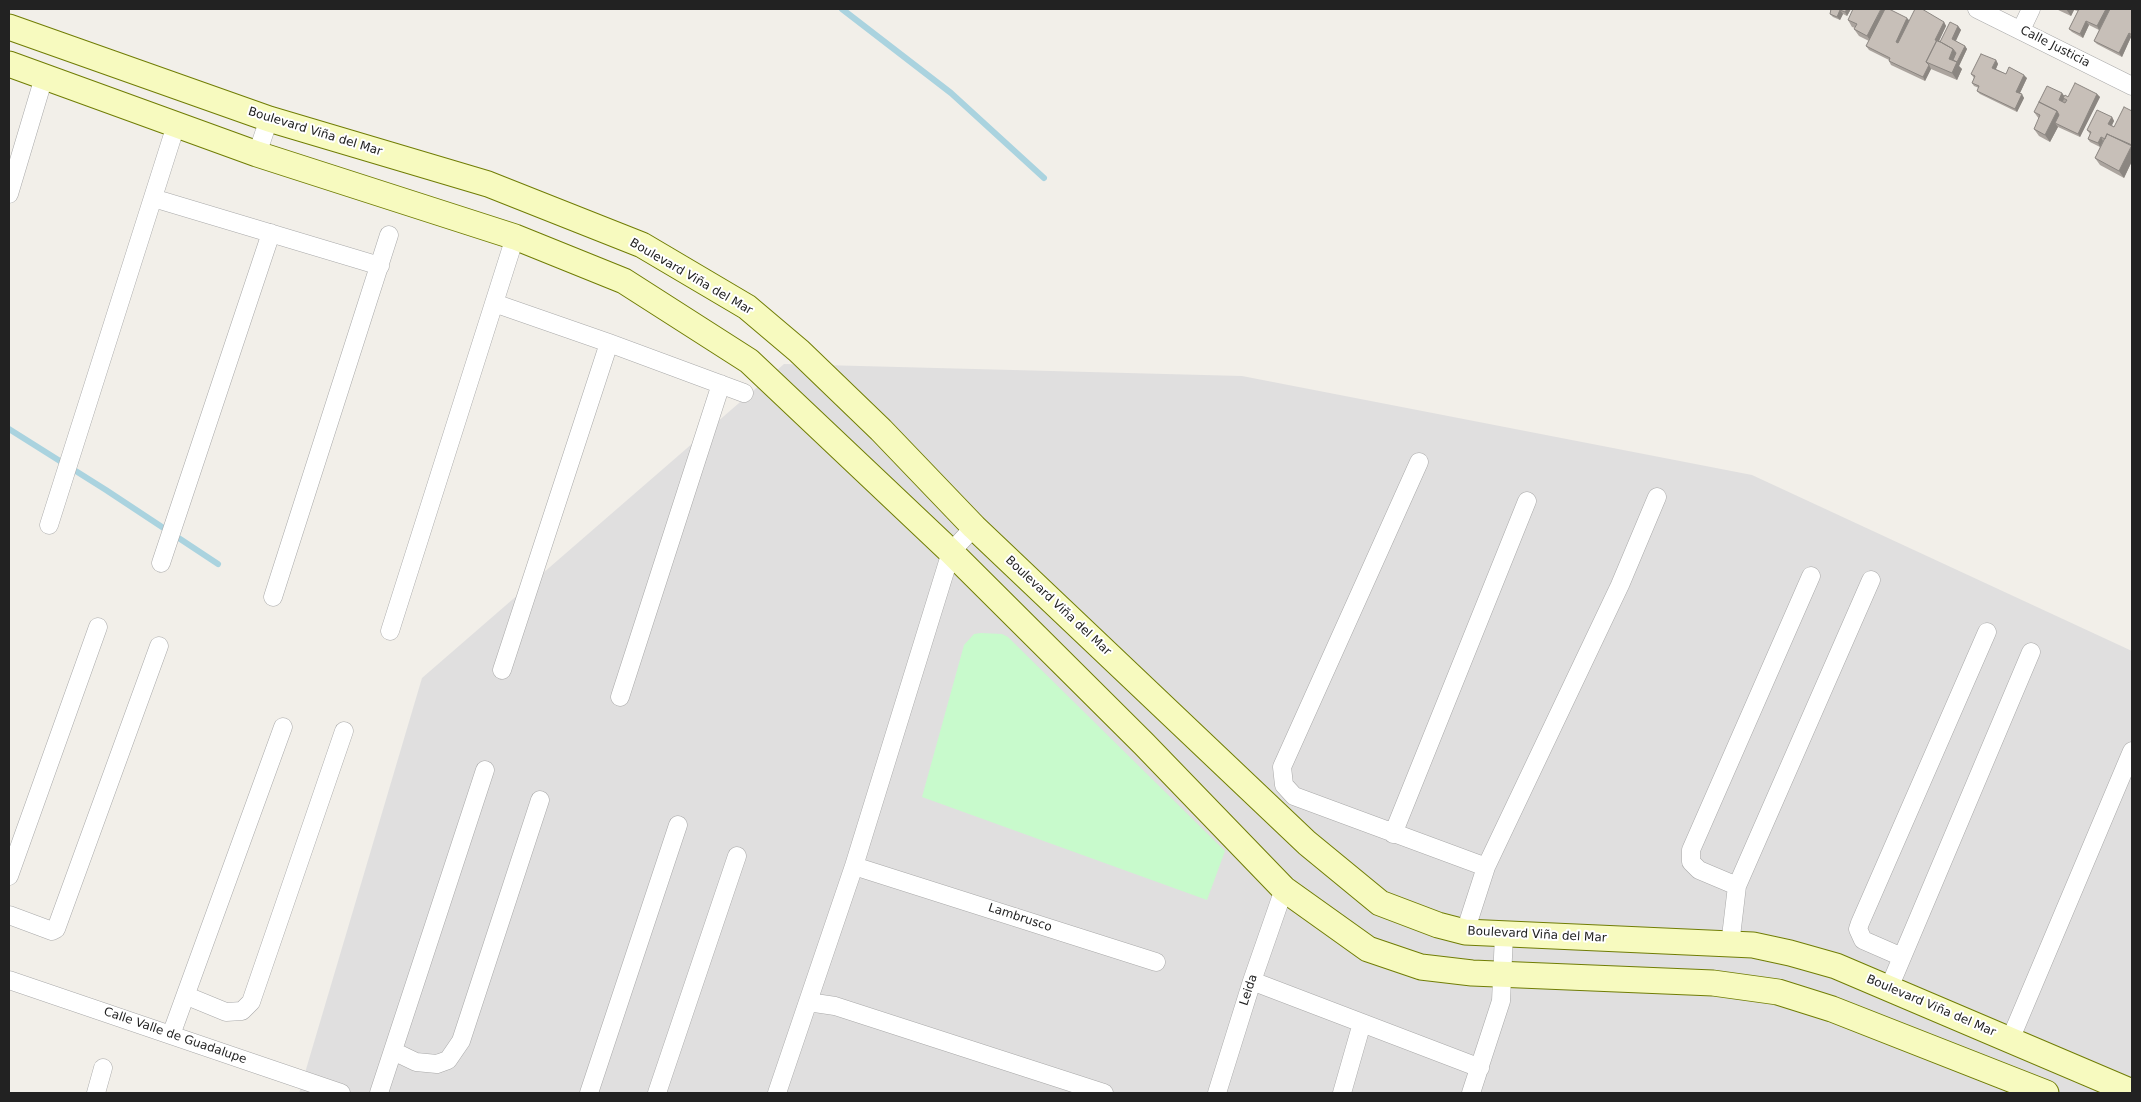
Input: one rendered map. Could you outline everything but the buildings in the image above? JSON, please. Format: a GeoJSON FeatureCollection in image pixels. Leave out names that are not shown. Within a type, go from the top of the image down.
{"type":"FeatureCollection","features":[{"type":"Feature","properties":{"kind":"street","name":"Calle Justicia"},"geometry":{"type":"LineString","coordinates":[[1978,9],[2132,86]]}},
{"type":"Feature","properties":{"kind":"street"},"geometry":{"type":"LineString","coordinates":[[2021,30],[2030,9]]}},
{"type":"Feature","properties":{"kind":"street","name":"Boulevard Viña del Mar"},"geometry":{"type":"LineString","coordinates":[[9,27],[269,119],[488,184],[642,245],[748,307],[798,351],[881,430],[974,527],[1307,843],[1380,903],[1438,925],[1465,932],[1753,945],[1790,953],[1836,966],[2132,1092]]}},
{"type":"Feature","properties":{"kind":"street"},"geometry":{"type":"LineString","coordinates":[[9,64],[257,154],[515,237],[624,281],[749,361],[951,552],[1144,744],[1284,889],[1368,949],[1421,967],[1504,975],[1608,977],[1714,983],[1778,992],[1832,1010],[2015,1087],[2046,1093]]}},
{"type":"Feature","properties":{"kind":"street"},"geometry":{"type":"LineString","coordinates":[[9,194],[16,147],[44,77]]}},
{"type":"Feature","properties":{"kind":"street"},"geometry":{"type":"LineString","coordinates":[[257,154],[269,119]]}},
{"type":"Feature","properties":{"kind":"street"},"geometry":{"type":"LineString","coordinates":[[49,525],[176,125]]}},
{"type":"Feature","properties":{"kind":"street"},"geometry":{"type":"LineString","coordinates":[[153,198],[380,266]]}},
{"type":"Feature","properties":{"kind":"street"},"geometry":{"type":"LineString","coordinates":[[161,563],[271,233]]}},
{"type":"Feature","properties":{"kind":"street"},"geometry":{"type":"LineString","coordinates":[[273,597],[389,235]]}},
{"type":"Feature","properties":{"kind":"street"},"geometry":{"type":"LineString","coordinates":[[390,631],[515,237]]}},
{"type":"Feature","properties":{"kind":"street"},"geometry":{"type":"LineString","coordinates":[[494,304],[609,343],[744,393]]}},
{"type":"Feature","properties":{"kind":"street"},"geometry":{"type":"LineString","coordinates":[[502,670],[609,343]]}},
{"type":"Feature","properties":{"kind":"street"},"geometry":{"type":"LineString","coordinates":[[620,697],[721,384]]}},
{"type":"Feature","properties":{"kind":"street"},"geometry":{"type":"LineString","coordinates":[[1419,462],[1282,767],[1284,785],[1294,796],[1392,834],[1486,867]]}},
{"type":"Feature","properties":{"kind":"street"},"geometry":{"type":"LineString","coordinates":[[1465,932],[1486,867],[1620,585],[1657,497]]}},
{"type":"Feature","properties":{"kind":"street"},"geometry":{"type":"LineString","coordinates":[[1392,834],[1527,501]]}},
{"type":"Feature","properties":{"kind":"street"},"geometry":{"type":"LineString","coordinates":[[777,1093],[854,866],[951,552],[974,527]]}},
{"type":"Feature","properties":{"kind":"street"},"geometry":{"type":"LineString","coordinates":[[1737,886],[1699,870],[1691,862],[1691,850],[1811,576]]}},
{"type":"Feature","properties":{"kind":"street"},"geometry":{"type":"LineString","coordinates":[[1730,945],[1737,886],[1871,580]]}},
{"type":"Feature","properties":{"kind":"street"},"geometry":{"type":"LineString","coordinates":[[9,876],[98,627]]}},
{"type":"Feature","properties":{"kind":"street"},"geometry":{"type":"LineString","coordinates":[[1902,958],[1863,940],[1858,929],[1987,632]]}},
{"type":"Feature","properties":{"kind":"street"},"geometry":{"type":"LineString","coordinates":[[9,915],[52,931],[56,929],[159,646]]}},
{"type":"Feature","properties":{"kind":"street"},"geometry":{"type":"LineString","coordinates":[[1888,988],[2031,652]]}},
{"type":"Feature","properties":{"kind":"street"},"geometry":{"type":"LineString","coordinates":[[171,1035],[187,996],[283,727]]}},
{"type":"Feature","properties":{"kind":"street"},"geometry":{"type":"LineString","coordinates":[[187,996],[226,1012],[242,1010],[251,1002],[344,731]]}},
{"type":"Feature","properties":{"kind":"street"},"geometry":{"type":"LineString","coordinates":[[2010,1040],[2132,750]]}},
{"type":"Feature","properties":{"kind":"street"},"geometry":{"type":"LineString","coordinates":[[378,1093],[485,770]]}},
{"type":"Feature","properties":{"kind":"street"},"geometry":{"type":"LineString","coordinates":[[393,1051],[416,1062],[437,1064],[448,1060],[461,1041],[540,800]]}},
{"type":"Feature","properties":{"kind":"street"},"geometry":{"type":"LineString","coordinates":[[589,1093],[678,825]]}},
{"type":"Feature","properties":{"kind":"street"},"geometry":{"type":"LineString","coordinates":[[657,1093],[737,856]]}},
{"type":"Feature","properties":{"kind":"street","name":"Lambrusco"},"geometry":{"type":"LineString","coordinates":[[854,866],[1156,962]]}},
{"type":"Feature","properties":{"kind":"street","name":"Leida"},"geometry":{"type":"LineString","coordinates":[[1217,1093],[1252,981],[1284,889]]}},
{"type":"Feature","properties":{"kind":"street"},"geometry":{"type":"LineString","coordinates":[[1471,1093],[1501,1001],[1504,975],[1504,935]]}},
{"type":"Feature","properties":{"kind":"street","name":"Calle Valle de Guadalupe"},"geometry":{"type":"LineString","coordinates":[[9,980],[341,1093]]}},
{"type":"Feature","properties":{"kind":"street"},"geometry":{"type":"LineString","coordinates":[[1252,981],[1480,1068]]}},
{"type":"Feature","properties":{"kind":"street"},"geometry":{"type":"LineString","coordinates":[[808,1002],[835,1006],[1104,1093]]}},
{"type":"Feature","properties":{"kind":"street"},"geometry":{"type":"LineString","coordinates":[[1342,1093],[1362,1023]]}},
{"type":"Feature","properties":{"kind":"street"},"geometry":{"type":"LineString","coordinates":[[96,1093],[103,1068]]}},
{"type":"Feature","properties":{"kind":"shaded area"},"geometry":{"type":"Polygon","coordinates":[[[784,364],[1242,376],[1752,475],[2132,651],[2132,1093],[299,1093],[422,678],[784,364]]]}},
{"type":"Feature","properties":{"kind":"green space"},"geometry":{"type":"Polygon","coordinates":[[[974,634],[1002,634],[1008,637],[1225,851],[1207,900],[922,797],[964,645],[974,634]]]}},
{"type":"Feature","properties":{"kind":"waterway"},"geometry":{"type":"LineString","coordinates":[[842,9],[951,93],[1044,178]]}},
{"type":"Feature","properties":{"kind":"waterway"},"geometry":{"type":"LineString","coordinates":[[9,429],[218,564]]}}]}
